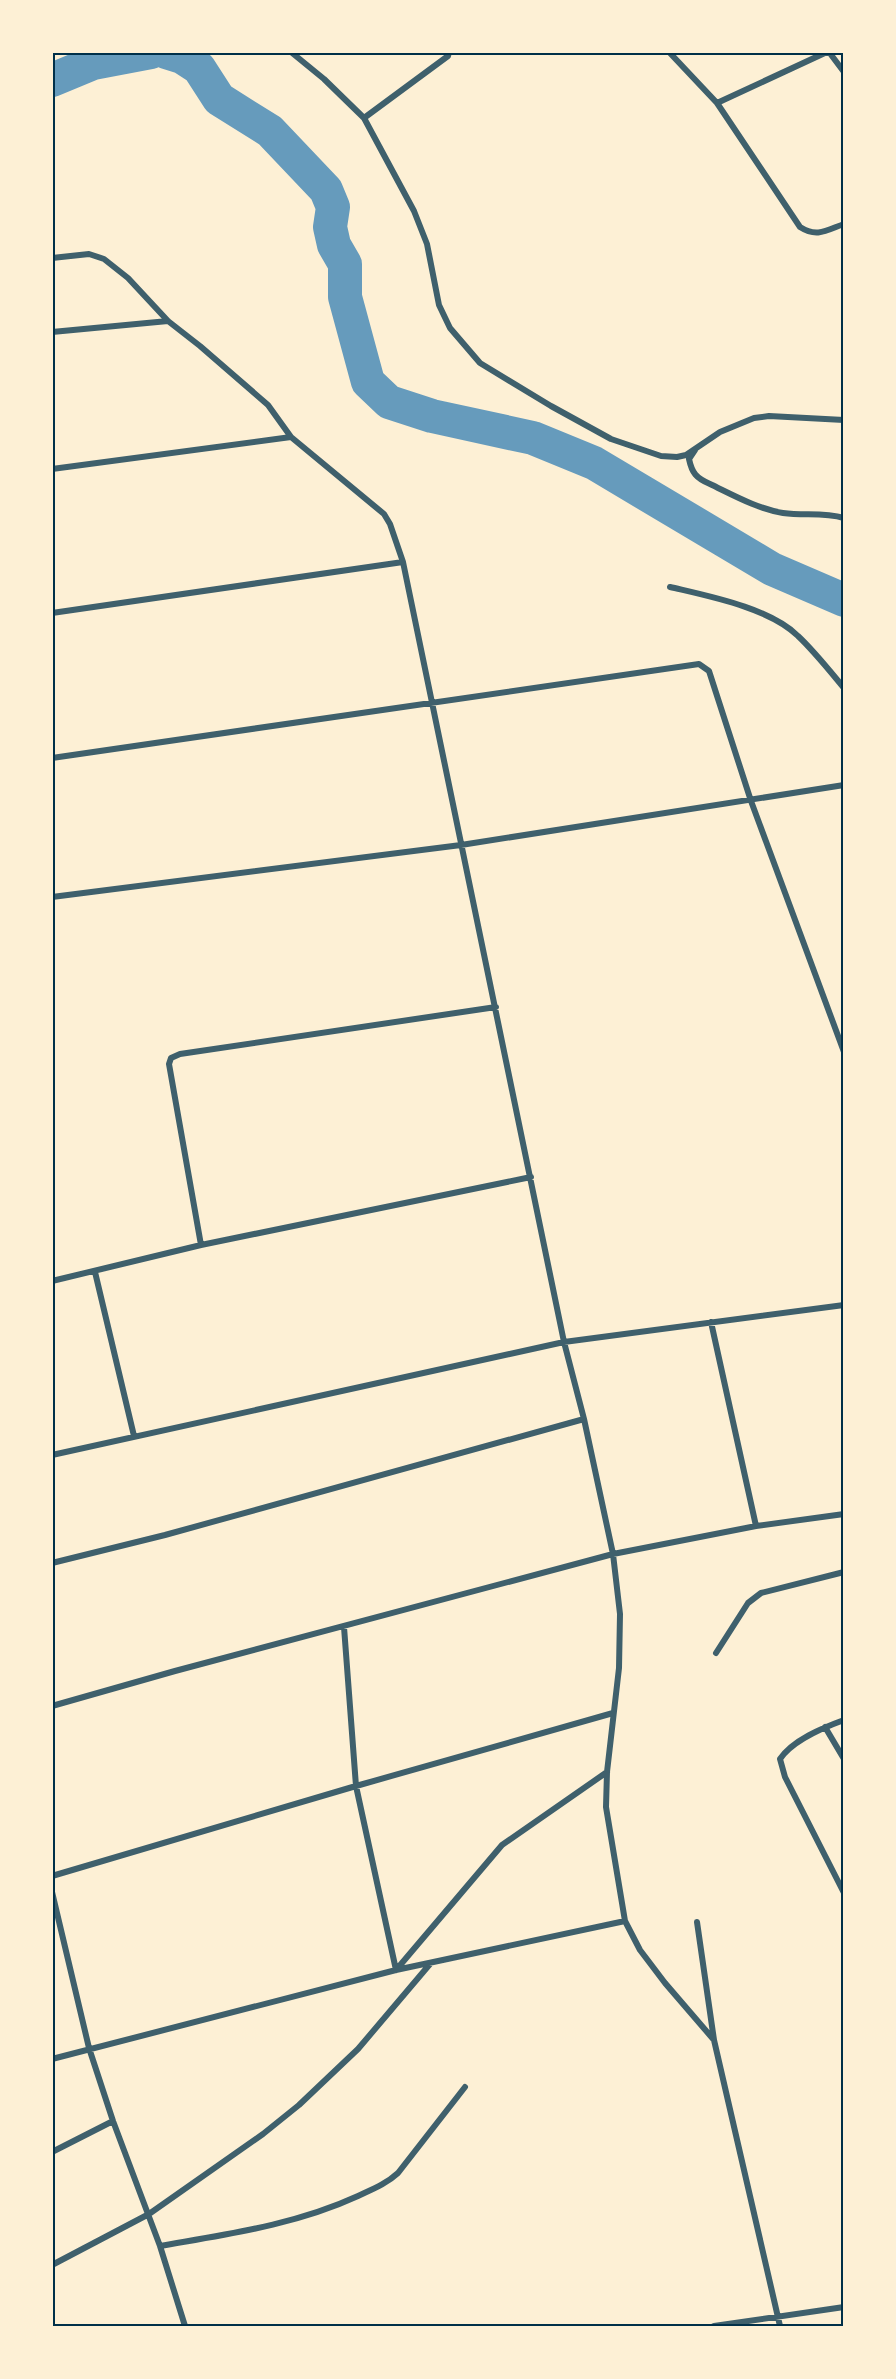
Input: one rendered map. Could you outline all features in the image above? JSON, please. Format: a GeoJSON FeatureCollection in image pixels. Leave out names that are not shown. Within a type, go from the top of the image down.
{"type":"FeatureCollection","features":[{"type":"Feature","properties":{"kind":"street"},"geometry":{"type":"LineString","coordinates":[[291,52],[324,79],[364,118],[414,211],[428,244],[433,278],[450,328],[480,363],[611,439],[646,452],[677,457],[695,449],[720,432],[754,418],[769,416],[843,420]]}},
{"type":"Feature","properties":{"kind":"street"},"geometry":{"type":"LineString","coordinates":[[364,118],[448,56],[449,52]]}},
{"type":"Feature","properties":{"kind":"street"},"geometry":{"type":"LineString","coordinates":[[669,52],[717,103],[800,227],[809,233],[821,232],[843,224]]}},
{"type":"Feature","properties":{"kind":"street"},"geometry":{"type":"LineString","coordinates":[[717,103],[828,52],[843,72]]}},
{"type":"Feature","properties":{"kind":"street"},"geometry":{"type":"LineString","coordinates":[[52,258],[89,254],[104,259],[128,278],[168,321],[268,405],[291,437],[384,514],[390,524],[403,562],[564,1342],[584,1419],[613,1554],[621,1641],[607,1772],[606,1807],[625,1921],[640,1950],[714,2040]]}},
{"type":"Feature","properties":{"kind":"street"},"geometry":{"type":"LineString","coordinates":[[52,332],[168,321]]}},
{"type":"Feature","properties":{"kind":"street"},"geometry":{"type":"LineString","coordinates":[[52,469],[291,437]]}},
{"type":"Feature","properties":{"kind":"street"},"geometry":{"type":"LineString","coordinates":[[695,449],[689,459],[692,471],[700,480],[770,510],[843,518]]}},
{"type":"Feature","properties":{"kind":"street"},"geometry":{"type":"LineString","coordinates":[[52,613],[403,562]]}},
{"type":"Feature","properties":{"kind":"street"},"geometry":{"type":"LineString","coordinates":[[670,586],[733,603],[768,617],[797,634],[843,688]]}},
{"type":"Feature","properties":{"kind":"street"},"geometry":{"type":"LineString","coordinates":[[52,758],[699,664],[709,671],[751,801],[843,1052]]}},
{"type":"Feature","properties":{"kind":"street"},"geometry":{"type":"LineString","coordinates":[[52,897],[461,845],[843,785]]}},
{"type":"Feature","properties":{"kind":"street"},"geometry":{"type":"LineString","coordinates":[[201,1245],[169,1064],[171,1058],[180,1054],[496,1007]]}},
{"type":"Feature","properties":{"kind":"street"},"geometry":{"type":"LineString","coordinates":[[52,1281],[201,1245],[531,1177]]}},
{"type":"Feature","properties":{"kind":"street"},"geometry":{"type":"LineString","coordinates":[[95,1272],[134,1436]]}},
{"type":"Feature","properties":{"kind":"street"},"geometry":{"type":"LineString","coordinates":[[52,1455],[564,1342],[843,1305]]}},
{"type":"Feature","properties":{"kind":"street"},"geometry":{"type":"LineString","coordinates":[[711,1322],[756,1526]]}},
{"type":"Feature","properties":{"kind":"street"},"geometry":{"type":"LineString","coordinates":[[52,1563],[165,1535],[584,1419]]}},
{"type":"Feature","properties":{"kind":"street"},"geometry":{"type":"LineString","coordinates":[[52,1706],[613,1554],[756,1526],[843,1514]]}},
{"type":"Feature","properties":{"kind":"street"},"geometry":{"type":"LineString","coordinates":[[716,1653],[748,1603],[761,1593],[843,1572]]}},
{"type":"Feature","properties":{"kind":"street"},"geometry":{"type":"LineString","coordinates":[[344,1627],[356,1786],[396,1970]]}},
{"type":"Feature","properties":{"kind":"street"},"geometry":{"type":"LineString","coordinates":[[52,1876],[613,1713]]}},
{"type":"Feature","properties":{"kind":"street"},"geometry":{"type":"LineString","coordinates":[[843,1720],[825,1727],[785,1751],[780,1759],[781,1767],[843,1893]]}},
{"type":"Feature","properties":{"kind":"street"},"geometry":{"type":"LineString","coordinates":[[825,1727],[843,1759]]}},
{"type":"Feature","properties":{"kind":"street"},"geometry":{"type":"LineString","coordinates":[[396,1970],[502,1845],[607,1772]]}},
{"type":"Feature","properties":{"kind":"street"},"geometry":{"type":"LineString","coordinates":[[52,1892],[89,2048],[113,2121],[149,2214],[185,2326]]}},
{"type":"Feature","properties":{"kind":"street"},"geometry":{"type":"LineString","coordinates":[[52,2059],[396,1970],[625,1921]]}},
{"type":"Feature","properties":{"kind":"street"},"geometry":{"type":"LineString","coordinates":[[697,1922],[714,2040],[780,2326]]}},
{"type":"Feature","properties":{"kind":"street"},"geometry":{"type":"LineString","coordinates":[[52,2265],[149,2214],[233,2156],[299,2105],[358,2049],[431,1963]]}},
{"type":"Feature","properties":{"kind":"street"},"geometry":{"type":"LineString","coordinates":[[160,2246],[276,2225],[340,2204],[387,2183],[398,2174],[465,2087]]}},
{"type":"Feature","properties":{"kind":"street"},"geometry":{"type":"LineString","coordinates":[[52,2152],[113,2121]]}},
{"type":"Feature","properties":{"kind":"street"},"geometry":{"type":"LineString","coordinates":[[714,2326],[843,2307]]}},
{"type":"Feature","properties":{"kind":"waterway"},"geometry":{"type":"LineString","coordinates":[[52,80],[93,63],[151,52]]}},
{"type":"Feature","properties":{"kind":"waterway"},"geometry":{"type":"LineString","coordinates":[[166,52],[182,57],[199,68],[219,99],[270,131],[326,190],[333,207],[330,227],[334,245],[345,264],[345,297],[368,382],[389,402],[432,416],[533,438],[594,463],[772,569],[844,600]]}}]}
